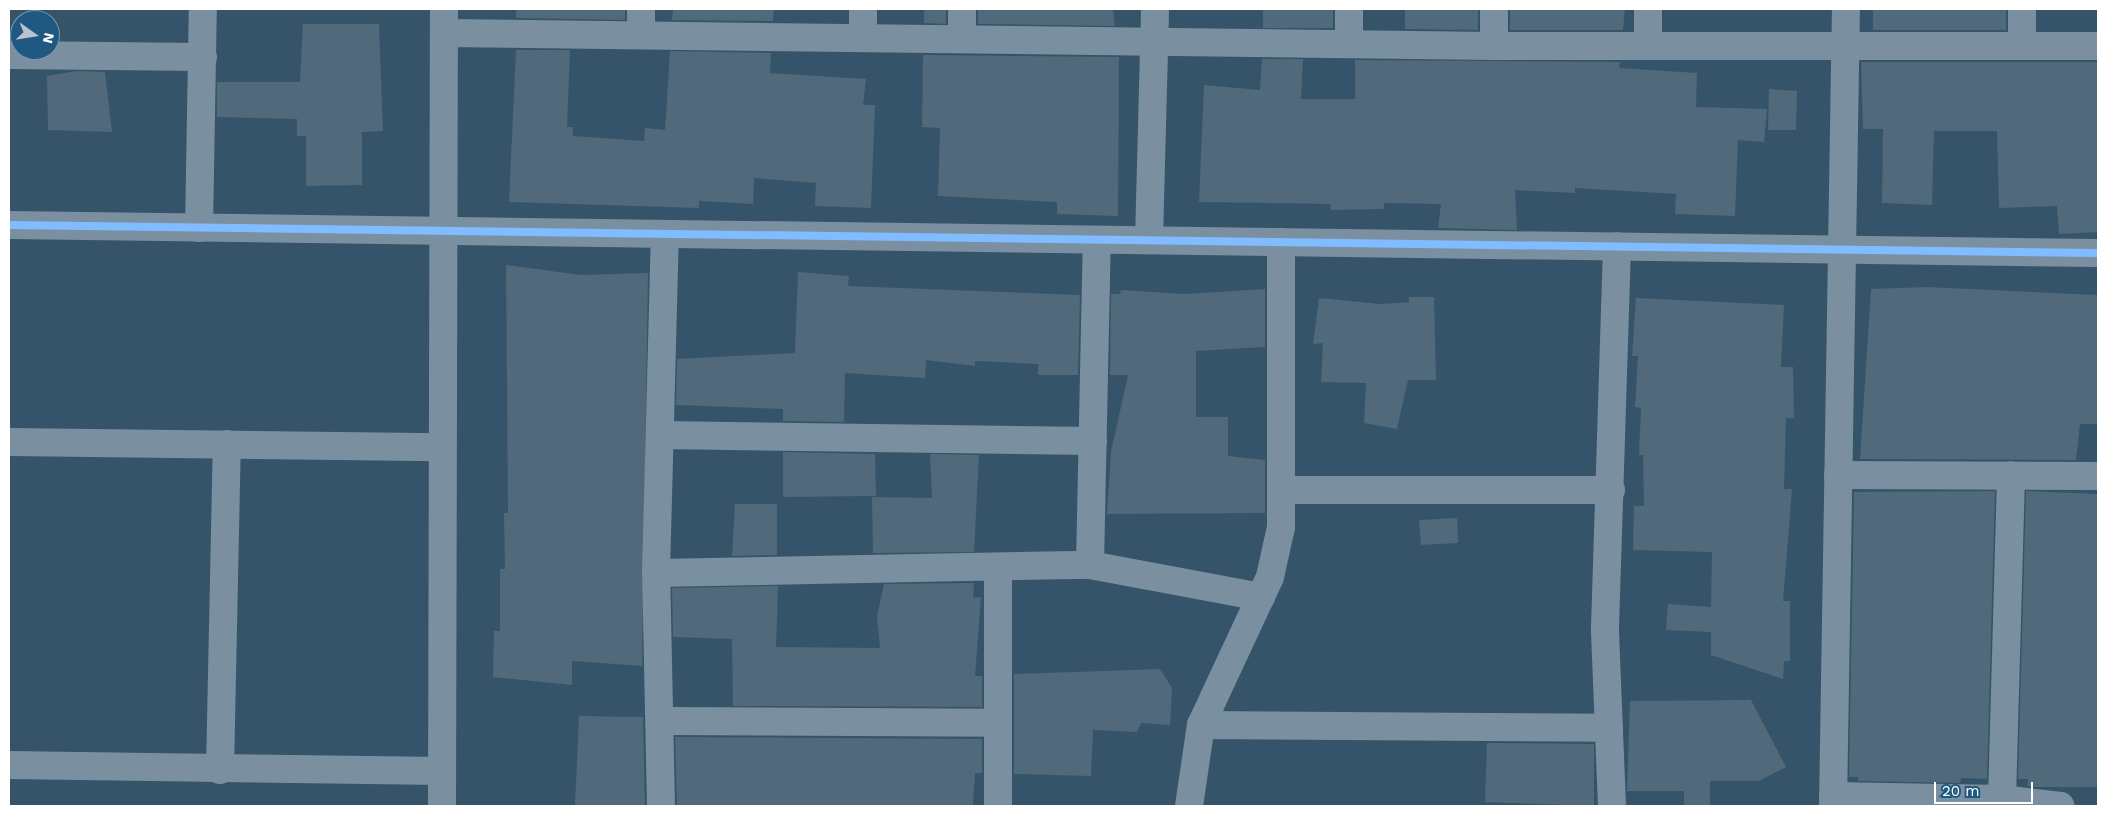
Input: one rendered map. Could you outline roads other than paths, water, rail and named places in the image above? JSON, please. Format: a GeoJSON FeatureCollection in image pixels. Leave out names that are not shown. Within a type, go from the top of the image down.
{"type":"FeatureCollection","features":[{"type":"Feature","properties":{"kind":"street"},"geometry":{"type":"LineString","coordinates":[[199,228],[204,9]]}},
{"type":"Feature","properties":{"kind":"street"},"geometry":{"type":"LineString","coordinates":[[862,9],[863,36]]}},
{"type":"Feature","properties":{"kind":"street"},"geometry":{"type":"LineString","coordinates":[[962,9],[962,38]]}},
{"type":"Feature","properties":{"kind":"street"},"geometry":{"type":"LineString","coordinates":[[1149,240],[1155,9]]}},
{"type":"Feature","properties":{"kind":"street"},"geometry":{"type":"LineString","coordinates":[[1349,9],[1349,44]]}},
{"type":"Feature","properties":{"kind":"street"},"geometry":{"type":"LineString","coordinates":[[1494,9],[1494,46]]}},
{"type":"Feature","properties":{"kind":"street"},"geometry":{"type":"LineString","coordinates":[[1648,9],[1648,45]]}},
{"type":"Feature","properties":{"kind":"street"},"geometry":{"type":"LineString","coordinates":[[1846,9],[1833,801],[2002,799],[2061,806]]}},
{"type":"Feature","properties":{"kind":"street"},"geometry":{"type":"LineString","coordinates":[[2022,9],[2022,42]]}},
{"type":"Feature","properties":{"kind":"street"},"geometry":{"type":"LineString","coordinates":[[442,806],[444,21],[641,22],[863,36],[1349,44],[1845,47],[2022,42],[2098,46]]}},
{"type":"Feature","properties":{"kind":"street"},"geometry":{"type":"LineString","coordinates":[[9,55],[203,57]]}},
{"type":"Feature","properties":{"kind":"street"},"geometry":{"type":"LineString","coordinates":[[9,225],[2098,253]]}},
{"type":"Feature","properties":{"kind":"street"},"geometry":{"type":"LineString","coordinates":[[662,806],[662,721],[656,573],[662,435],[665,234]]}},
{"type":"Feature","properties":{"kind":"street"},"geometry":{"type":"LineString","coordinates":[[1090,565],[1097,240]]}},
{"type":"Feature","properties":{"kind":"street"},"geometry":{"type":"LineString","coordinates":[[1189,806],[1201,725],[1261,597],[1281,527],[1283,490],[1281,242]]}},
{"type":"Feature","properties":{"kind":"street"},"geometry":{"type":"LineString","coordinates":[[1612,806],[1605,628],[1611,490],[1617,246]]}},
{"type":"Feature","properties":{"kind":"street"},"geometry":{"type":"LineString","coordinates":[[662,435],[1094,441]]}},
{"type":"Feature","properties":{"kind":"street"},"geometry":{"type":"LineString","coordinates":[[9,442],[442,447]]}},
{"type":"Feature","properties":{"kind":"street"},"geometry":{"type":"LineString","coordinates":[[220,770],[227,444]]}},
{"type":"Feature","properties":{"kind":"street"},"geometry":{"type":"LineString","coordinates":[[1838,475],[2098,476]]}},
{"type":"Feature","properties":{"kind":"street"},"geometry":{"type":"LineString","coordinates":[[2002,799],[2011,475]]}},
{"type":"Feature","properties":{"kind":"street"},"geometry":{"type":"LineString","coordinates":[[1283,490],[1611,490]]}},
{"type":"Feature","properties":{"kind":"street"},"geometry":{"type":"LineString","coordinates":[[656,573],[998,569],[1090,565],[1261,597]]}},
{"type":"Feature","properties":{"kind":"street"},"geometry":{"type":"LineString","coordinates":[[998,569],[998,806]]}},
{"type":"Feature","properties":{"kind":"street"},"geometry":{"type":"LineString","coordinates":[[662,721],[998,723]]}},
{"type":"Feature","properties":{"kind":"street"},"geometry":{"type":"LineString","coordinates":[[1201,725],[1609,728]]}},
{"type":"Feature","properties":{"kind":"street"},"geometry":{"type":"LineString","coordinates":[[9,765],[220,770],[442,771]]}}]}
